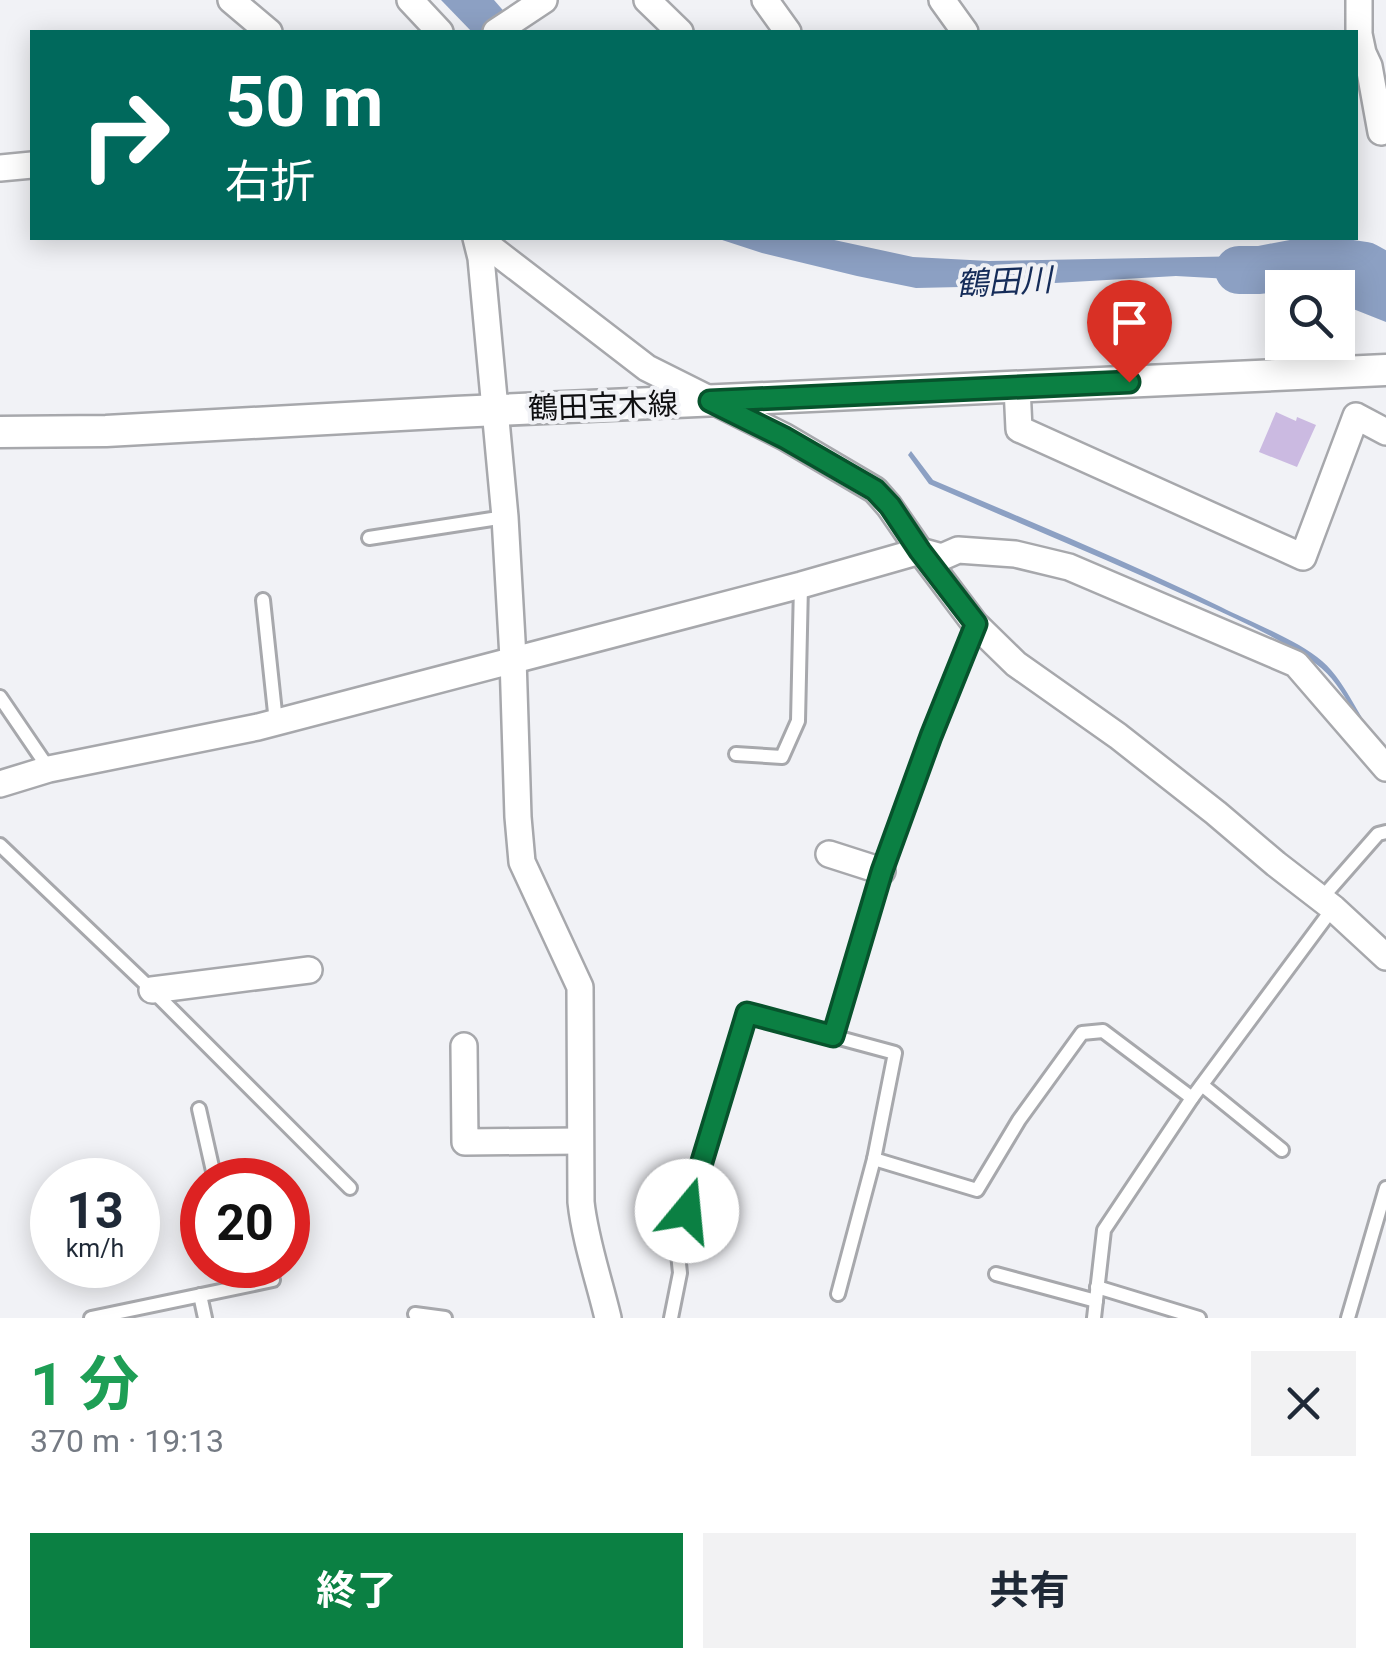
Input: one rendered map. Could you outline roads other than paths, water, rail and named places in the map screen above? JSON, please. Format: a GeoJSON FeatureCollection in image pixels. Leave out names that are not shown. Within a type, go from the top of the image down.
{"type":"FeatureCollection","features":[{"type":"Feature","properties":{"kind":"street"},"geometry":{"type":"LineString","coordinates":[[230,0],[266,30]]}},
{"type":"Feature","properties":{"kind":"street"},"geometry":{"type":"LineString","coordinates":[[410,0],[438,30]]}},
{"type":"Feature","properties":{"kind":"street"},"geometry":{"type":"LineString","coordinates":[[647,0],[678,30]]}},
{"type":"Feature","properties":{"kind":"street"},"geometry":{"type":"LineString","coordinates":[[765,0],[787,30]]}},
{"type":"Feature","properties":{"kind":"street"},"geometry":{"type":"LineString","coordinates":[[942,0],[964,30]]}},
{"type":"Feature","properties":{"kind":"street"},"geometry":{"type":"LineString","coordinates":[[1359,0],[1362,53],[1369,66],[1381,132]]}},
{"type":"Feature","properties":{"kind":"street"},"geometry":{"type":"LineString","coordinates":[[499,30],[534,5]]}},
{"type":"Feature","properties":{"kind":"street"},"geometry":{"type":"LineString","coordinates":[[0,168],[30,165]]}},
{"type":"Feature","properties":{"kind":"street"},"geometry":{"type":"LineString","coordinates":[[477,240],[506,517],[522,862],[580,987],[580,1172],[584,1225],[608,1318]]}},
{"type":"Feature","properties":{"kind":"street"},"geometry":{"type":"LineString","coordinates":[[480,240],[647,368],[785,438],[875,490],[976,624],[1016,664],[1118,736],[1327,903],[1386,958]]}},
{"type":"Feature","properties":{"kind":"street","name":"鶴田宝木線"},"geometry":{"type":"LineString","coordinates":[[0,432],[1386,370]]}},
{"type":"Feature","properties":{"kind":"street"},"geometry":{"type":"LineString","coordinates":[[1016,387],[1019,430],[1303,557],[1356,416],[1353,371]]}},
{"type":"Feature","properties":{"kind":"street"},"geometry":{"type":"LineString","coordinates":[[1356,416],[1386,432]]}},
{"type":"Feature","properties":{"kind":"street"},"geometry":{"type":"LineString","coordinates":[[0,784],[49,769],[276,722],[920,551],[942,557],[958,550],[1015,554],[1069,567],[1296,664],[1386,768]]}},
{"type":"Feature","properties":{"kind":"street"},"geometry":{"type":"LineString","coordinates":[[829,854],[882,871]]}},
{"type":"Feature","properties":{"kind":"street"},"geometry":{"type":"LineString","coordinates":[[152,990],[309,970]]}},
{"type":"Feature","properties":{"kind":"street"},"geometry":{"type":"LineString","coordinates":[[464,1046],[464,1142],[580,1141]]}},
{"type":"Feature","properties":{"kind":"lane"},"geometry":{"type":"LineString","coordinates":[[369,538],[506,517]]}},
{"type":"Feature","properties":{"kind":"lane"},"geometry":{"type":"LineString","coordinates":[[736,754],[782,757],[798,721],[801,585]]}},
{"type":"Feature","properties":{"kind":"lane"},"geometry":{"type":"LineString","coordinates":[[263,600],[276,722]]}},
{"type":"Feature","properties":{"kind":"lane"},"geometry":{"type":"LineString","coordinates":[[833,1036],[882,871],[976,624]]}},
{"type":"Feature","properties":{"kind":"lane"},"geometry":{"type":"LineString","coordinates":[[0,697],[49,769]]}},
{"type":"Feature","properties":{"kind":"lane"},"geometry":{"type":"LineString","coordinates":[[1094,1318],[1104,1230],[1327,903],[1378,834],[1386,832]]}},
{"type":"Feature","properties":{"kind":"lane"},"geometry":{"type":"LineString","coordinates":[[0,845],[350,1188]]}},
{"type":"Feature","properties":{"kind":"lane"},"geometry":{"type":"LineString","coordinates":[[671,1318],[680,1273],[677,1244],[747,1013],[895,1054],[874,1159],[838,1294]]}},
{"type":"Feature","properties":{"kind":"lane"},"geometry":{"type":"LineString","coordinates":[[874,1159],[978,1190],[1019,1120],[1082,1033],[1103,1031],[1192,1098]]}},
{"type":"Feature","properties":{"kind":"lane"},"geometry":{"type":"LineString","coordinates":[[1202,1085],[1282,1150]]}},
{"type":"Feature","properties":{"kind":"lane"},"geometry":{"type":"LineString","coordinates":[[199,1109],[210,1158]]}},
{"type":"Feature","properties":{"kind":"lane"},"geometry":{"type":"LineString","coordinates":[[1348,1318],[1386,1188]]}},
{"type":"Feature","properties":{"kind":"lane"},"geometry":{"type":"LineString","coordinates":[[996,1274],[1200,1318]]}},
{"type":"Feature","properties":{"kind":"lane"},"geometry":{"type":"LineString","coordinates":[[91,1318],[234,1288]]}},
{"type":"Feature","properties":{"kind":"lane"},"geometry":{"type":"LineString","coordinates":[[200,1296],[205,1318]]}},
{"type":"Feature","properties":{"kind":"lane"},"geometry":{"type":"LineString","coordinates":[[414,1314],[444,1318]]}},
{"type":"Feature","properties":{"kind":"water"},"geometry":{"type":"Polygon","coordinates":[[[441,0],[494,0],[520,30],[470,30],[441,0]]]}},
{"type":"Feature","properties":{"kind":"water"},"geometry":{"type":"Polygon","coordinates":[[[722,240],[834,240],[913,257],[989,261],[1250,256],[1357,269],[1386,276],[1386,322],[1355,310],[1355,270],[1265,270],[1265,283],[1176,276],[916,288],[722,240]]]}},
{"type":"Feature","properties":{"kind":"water"},"geometry":{"type":"Polygon","coordinates":[[[911,451],[933,480],[1149,574],[1312,654],[1340,681],[1369,728],[1386,747],[1386,753],[1367,733],[1327,673],[1302,654],[1162,585],[929,484],[908,455],[911,451]]]}},
{"type":"Feature","properties":{"kind":"waterway","name":"鶴田川"},"geometry":{"type":"LineString","coordinates":[[1239,270],[1318,259],[1365,266],[1386,278]]}}]}
